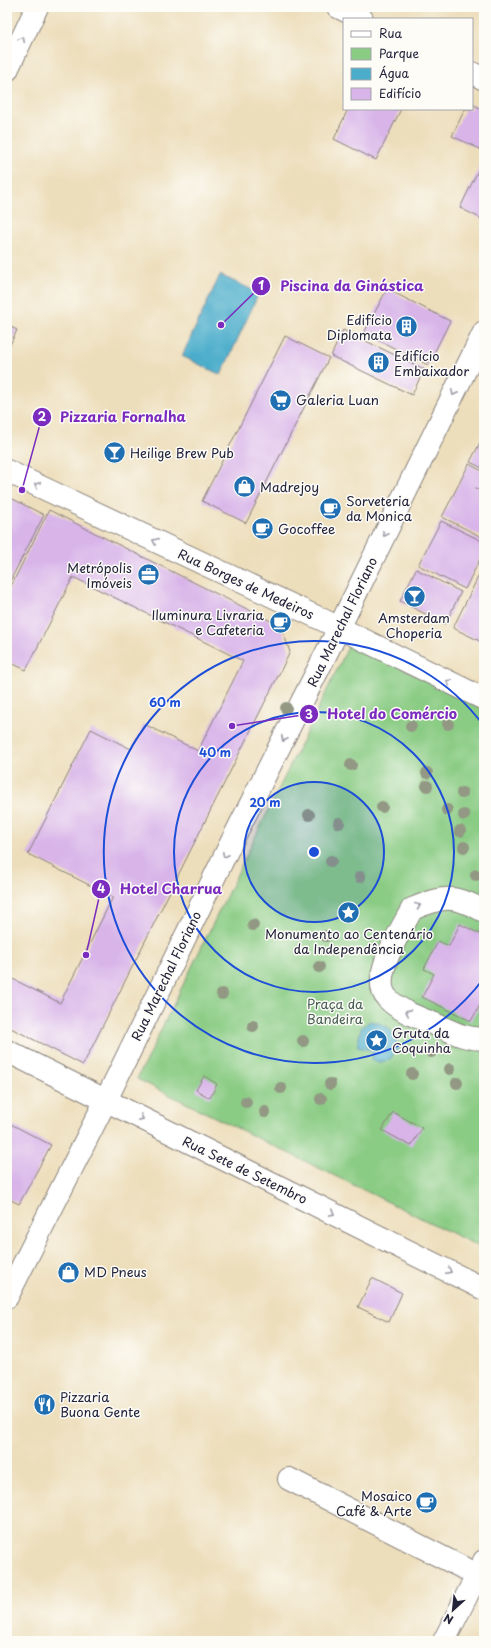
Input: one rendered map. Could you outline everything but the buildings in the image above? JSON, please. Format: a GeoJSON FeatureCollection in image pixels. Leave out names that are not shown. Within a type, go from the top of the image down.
{"type":"FeatureCollection","features":[{"type":"Feature","properties":{"kind":"street"},"geometry":{"type":"LineString","coordinates":[[7,70],[37,7]]}},
{"type":"Feature","properties":{"kind":"street"},"geometry":{"type":"LineString","coordinates":[[338,7],[360,18]]}},
{"type":"Feature","properties":{"kind":"street"},"geometry":{"type":"LineString","coordinates":[[473,74],[484,79]]}},
{"type":"Feature","properties":{"kind":"street","name":"Rua Marechal Floriano"},"geometry":{"type":"LineString","coordinates":[[7,1298],[484,332]]}},
{"type":"Feature","properties":{"kind":"street","name":"Rua Borges de Medeiros"},"geometry":{"type":"LineString","coordinates":[[7,471],[339,628],[484,699]]}},
{"type":"Feature","properties":{"kind":"street"},"geometry":{"type":"LineString","coordinates":[[484,911],[458,899],[446,898],[412,909],[384,965],[380,982],[386,998],[403,1010],[466,1036],[484,1038]]}},
{"type":"Feature","properties":{"kind":"street","name":"Rua Sete de Setembro"},"geometry":{"type":"LineString","coordinates":[[7,1051],[484,1289]]}},
{"type":"Feature","properties":{"kind":"street"},"geometry":{"type":"LineString","coordinates":[[289,1480],[480,1568],[444,1641]]}},
{"type":"Feature","properties":{"kind":"green space","name":"Praça da Bandeira"},"geometry":{"type":"Polygon","coordinates":[[[350,643],[484,708],[484,1249],[137,1079],[350,643]]]}},
{"type":"Feature","properties":{"kind":"water"},"geometry":{"type":"Polygon","coordinates":[[[220,275],[259,293],[221,375],[182,356],[220,275]]]}},
{"type":"Feature","properties":{"kind":"water"},"geometry":{"type":"Polygon","coordinates":[[[370,1021],[386,1026],[394,1036],[399,1048],[389,1060],[381,1062],[372,1061],[373,1051],[357,1047],[361,1028],[370,1021]]]}},
{"type":"Feature","properties":{"kind":"place","name":"Piscina da Ginástica"},"geometry":{"type":"Point","coordinates":[221,325]}},
{"type":"Feature","properties":{"kind":"place","name":"Edifício Diplomata"},"geometry":{"type":"Point","coordinates":[407,327]}},
{"type":"Feature","properties":{"kind":"place","name":"Edifício Embaixador"},"geometry":{"type":"Point","coordinates":[378,363]}},
{"type":"Feature","properties":{"kind":"place","name":"Galeria Luan"},"geometry":{"type":"Point","coordinates":[280,400]}},
{"type":"Feature","properties":{"kind":"place","name":"Heilige Brew Pub"},"geometry":{"type":"Point","coordinates":[115,453]}},
{"type":"Feature","properties":{"kind":"place","name":"Madrejoy"},"geometry":{"type":"Point","coordinates":[245,487]}},
{"type":"Feature","properties":{"kind":"place","name":"Pizzaria Fornalha"},"geometry":{"type":"Point","coordinates":[22,490]}},
{"type":"Feature","properties":{"kind":"place","name":"Sorveteria da Monica"},"geometry":{"type":"Point","coordinates":[331,508]}},
{"type":"Feature","properties":{"kind":"place","name":"Gocoffee"},"geometry":{"type":"Point","coordinates":[263,529]}},
{"type":"Feature","properties":{"kind":"place","name":"Metrópolis Imóveis"},"geometry":{"type":"Point","coordinates":[148,575]}},
{"type":"Feature","properties":{"kind":"place","name":"Amsterdam Choperia"},"geometry":{"type":"Point","coordinates":[414,596]}},
{"type":"Feature","properties":{"kind":"place","name":"Iluminura Livraria e Cafeteria"},"geometry":{"type":"Point","coordinates":[280,622]}},
{"type":"Feature","properties":{"kind":"place","name":"Hotel do Comércio"},"geometry":{"type":"Point","coordinates":[232,726]}},
{"type":"Feature","properties":{"kind":"place","name":"Monumento ao Centenário da Independência"},"geometry":{"type":"Point","coordinates":[349,912]}},
{"type":"Feature","properties":{"kind":"place","name":"Hotel Charrua"},"geometry":{"type":"Point","coordinates":[86,955]}},
{"type":"Feature","properties":{"kind":"place","name":"Gruta da Coquinha"},"geometry":{"type":"Point","coordinates":[377,1040]}},
{"type":"Feature","properties":{"kind":"place","name":"MD Pneus"},"geometry":{"type":"Point","coordinates":[68,1272]}},
{"type":"Feature","properties":{"kind":"place","name":"Pizzaria Buona Gente"},"geometry":{"type":"Point","coordinates":[44,1404]}},
{"type":"Feature","properties":{"kind":"place","name":"Mosaico Café & Arte"},"geometry":{"type":"Point","coordinates":[427,1503]}}]}
